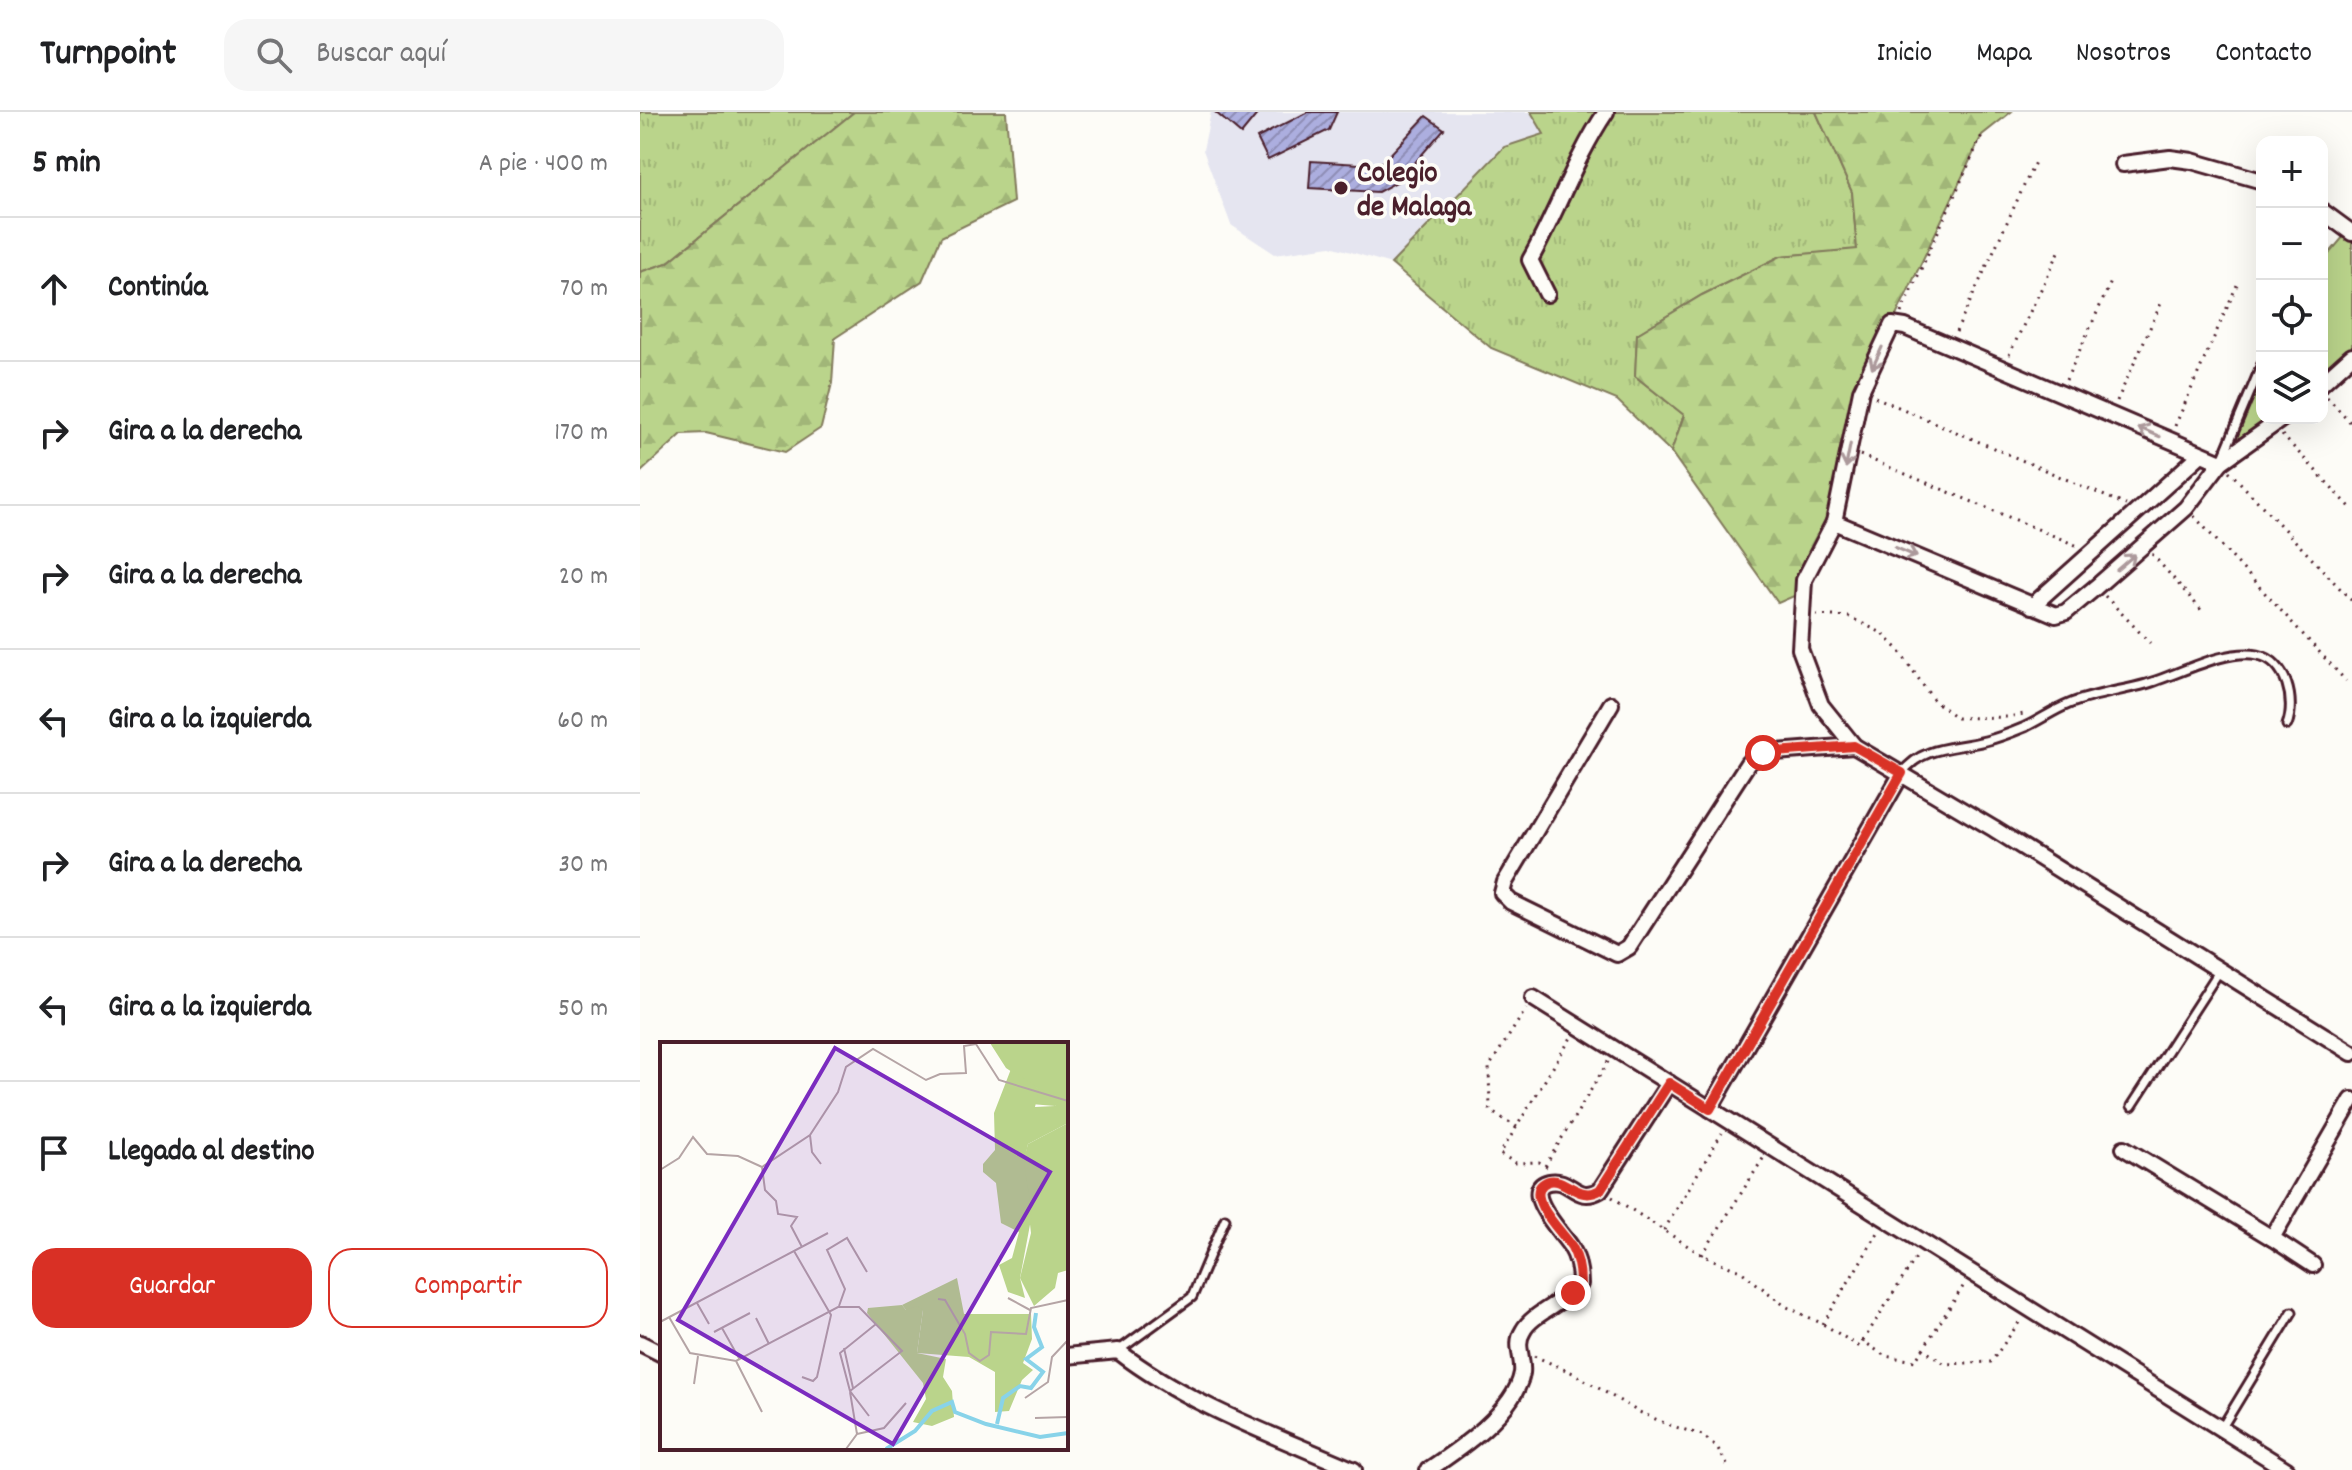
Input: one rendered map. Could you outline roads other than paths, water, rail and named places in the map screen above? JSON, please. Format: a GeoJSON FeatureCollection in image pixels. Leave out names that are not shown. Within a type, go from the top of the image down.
{"type":"FeatureCollection","features":[{"type":"Feature","properties":{"kind":"street"},"geometry":{"type":"LineString","coordinates":[[1547,294],[1530,260],[1591,134],[1606,112]]}},
{"type":"Feature","properties":{"kind":"street"},"geometry":{"type":"LineString","coordinates":[[2123,164],[2170,158],[2256,179]]}},
{"type":"Feature","properties":{"kind":"street"},"geometry":{"type":"LineString","coordinates":[[2328,215],[2352,233]]}},
{"type":"Feature","properties":{"kind":"street"},"geometry":{"type":"LineString","coordinates":[[2221,462],[1905,327],[1894,326],[1861,391],[1834,522],[1804,580],[1800,649],[1821,705],[1854,746],[2352,1053]]}},
{"type":"Feature","properties":{"kind":"street"},"geometry":{"type":"LineString","coordinates":[[2328,378],[2352,356]]}},
{"type":"Feature","properties":{"kind":"street"},"geometry":{"type":"LineString","coordinates":[[1834,522],[2056,615],[2066,612],[2186,508],[2221,462],[2275,424]]}},
{"type":"Feature","properties":{"kind":"street"},"geometry":{"type":"LineString","coordinates":[[2032,606],[2200,455]]}},
{"type":"Feature","properties":{"kind":"street"},"geometry":{"type":"LineString","coordinates":[[1611,704],[1505,882],[1502,893],[1511,902],[1617,954],[1629,947],[1748,763],[1763,753],[1854,746]]}},
{"type":"Feature","properties":{"kind":"street"},"geometry":{"type":"LineString","coordinates":[[1710,1109],[1902,773]]}},
{"type":"Feature","properties":{"kind":"street"},"geometry":{"type":"LineString","coordinates":[[1533,998],[2287,1470]]}},
{"type":"Feature","properties":{"kind":"street"},"geometry":{"type":"LineString","coordinates":[[1428,1470],[1476,1435],[1502,1409],[1515,1391],[1522,1372],[1519,1352],[1522,1332],[1529,1322],[1573,1293],[1580,1284],[1572,1247],[1539,1201],[1539,1189],[1544,1183],[1552,1181],[1562,1182],[1581,1194],[1600,1190],[1669,1083]]}},
{"type":"Feature","properties":{"kind":"street"},"geometry":{"type":"LineString","coordinates":[[2272,1238],[2352,1100]]}},
{"type":"Feature","properties":{"kind":"street"},"geometry":{"type":"LineString","coordinates":[[2124,1148],[2313,1265]]}},
{"type":"Feature","properties":{"kind":"street"},"geometry":{"type":"LineString","coordinates":[[640,1343],[660,1353]]}},
{"type":"Feature","properties":{"kind":"street"},"geometry":{"type":"LineString","coordinates":[[1068,1356],[1118,1351],[1150,1376],[1185,1395],[1354,1470]]}},
{"type":"Feature","properties":{"kind":"lane"},"geometry":{"type":"LineString","coordinates":[[2221,462],[2256,378]]}},
{"type":"Feature","properties":{"kind":"lane"},"geometry":{"type":"LineString","coordinates":[[1902,773],[1913,760],[1938,749],[1986,741],[2026,726],[2071,703],[2176,675],[2219,658],[2242,654],[2260,655],[2275,665],[2291,693],[2291,715],[2287,725]]}},
{"type":"Feature","properties":{"kind":"lane"},"geometry":{"type":"LineString","coordinates":[[2132,1106],[2220,970]]}},
{"type":"Feature","properties":{"kind":"lane"},"geometry":{"type":"LineString","coordinates":[[1118,1351],[1192,1297],[1225,1219]]}},
{"type":"Feature","properties":{"kind":"lane"},"geometry":{"type":"LineString","coordinates":[[2221,1429],[2292,1312]]}},
{"type":"Feature","properties":{"kind":"place","name":"Colegio de Malaga"},"geometry":{"type":"Point","coordinates":[1341,188]}}]}
